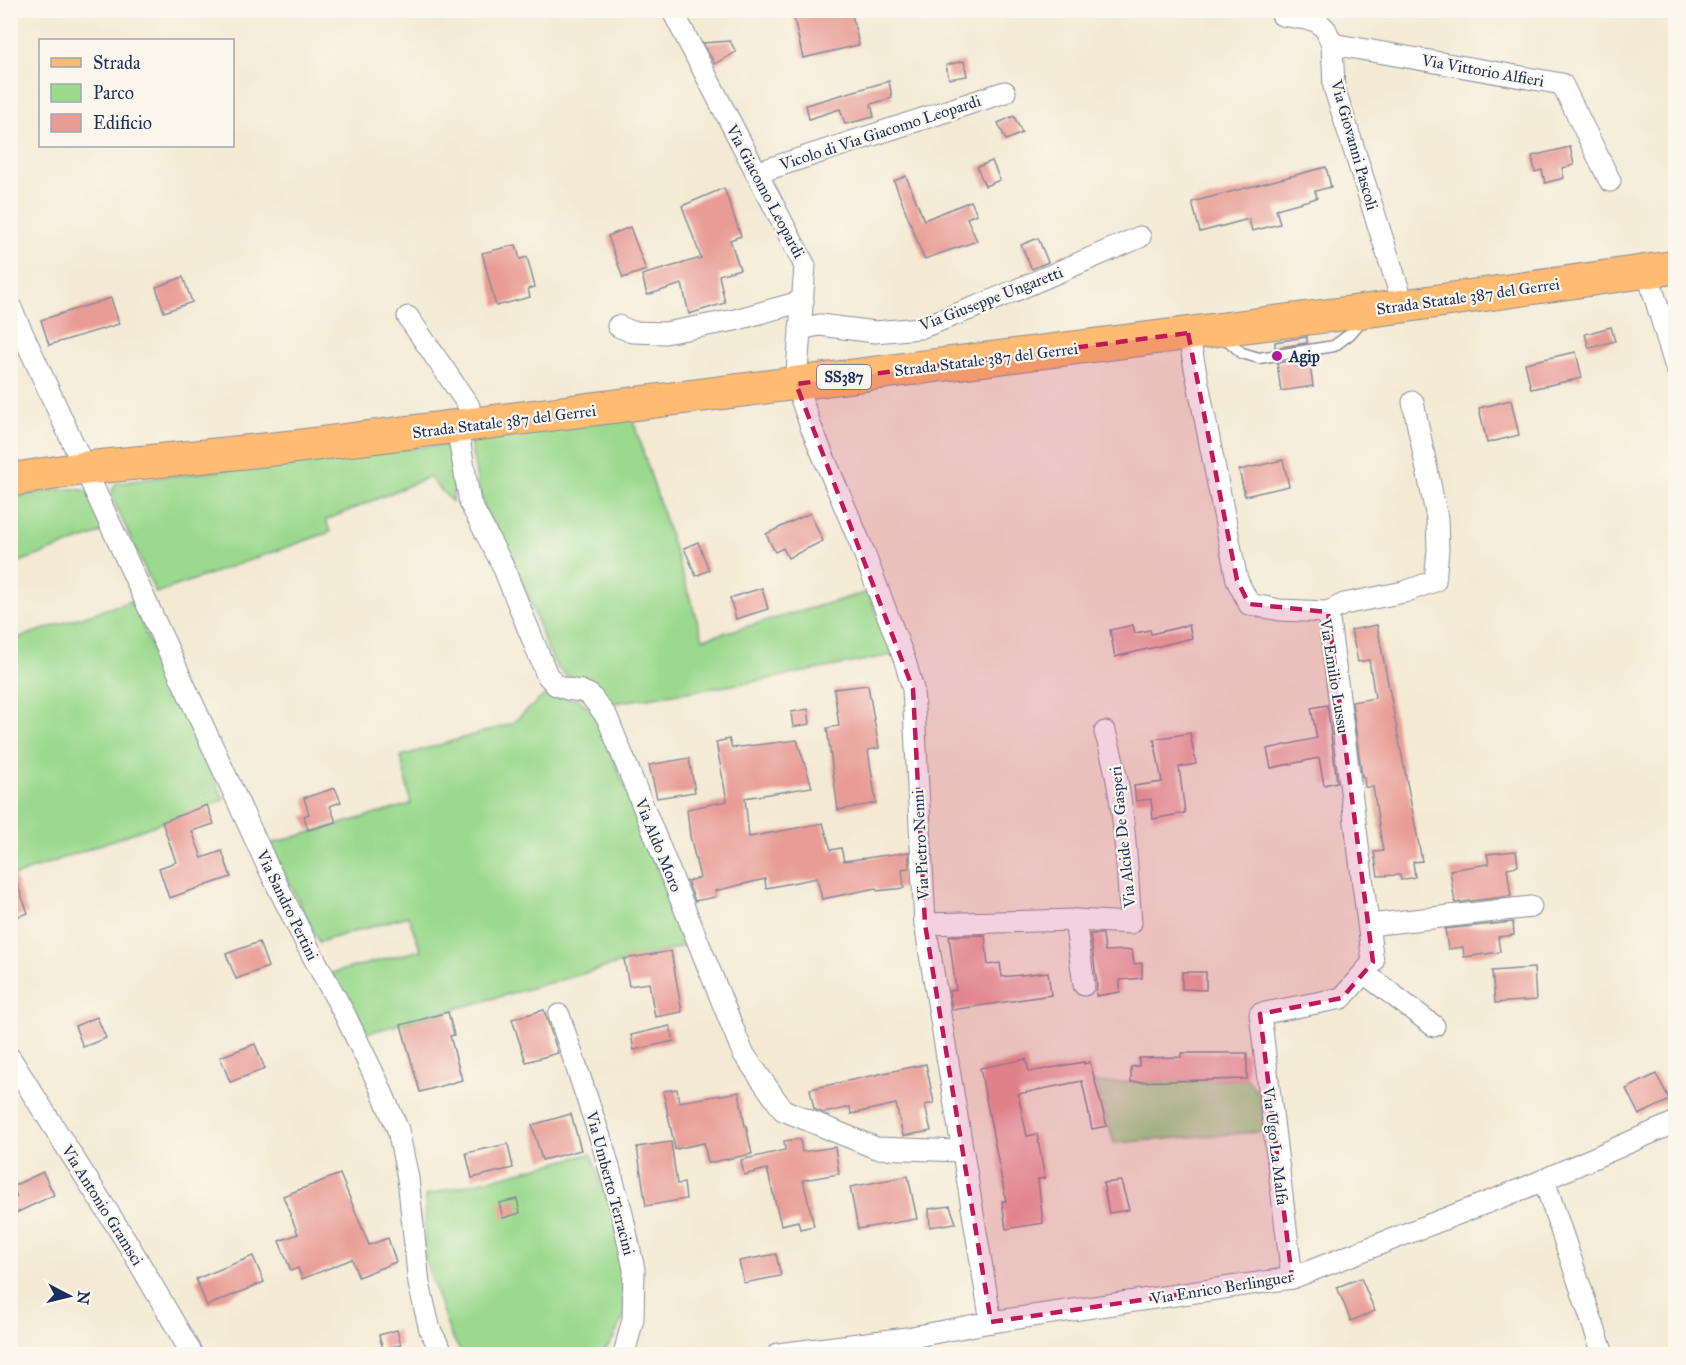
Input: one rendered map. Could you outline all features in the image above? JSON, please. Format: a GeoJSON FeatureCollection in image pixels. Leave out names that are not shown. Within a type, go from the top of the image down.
{"type":"FeatureCollection","features":[{"type":"Feature","properties":{"kind":"main road","name":"Strada Statale 387 del Gerrei"},"geometry":{"type":"LineString","coordinates":[[10,480],[86,468],[293,447],[796,384],[1404,306],[1661,269]]}},
{"type":"Feature","properties":{"kind":"street","name":"Via Giacomo Leopardi"},"geometry":{"type":"LineString","coordinates":[[672,10],[805,266],[796,384]]}},
{"type":"Feature","properties":{"kind":"street"},"geometry":{"type":"LineString","coordinates":[[1282,15],[1317,21],[1326,30],[1332,44]]}},
{"type":"Feature","properties":{"kind":"street","name":"Via Vittorio Alfieri"},"geometry":{"type":"LineString","coordinates":[[1332,44],[1562,84],[1610,181]]}},
{"type":"Feature","properties":{"kind":"street","name":"Via Giovanni Pascoli"},"geometry":{"type":"LineString","coordinates":[[1332,44],[1334,87],[1404,306]]}},
{"type":"Feature","properties":{"kind":"street","name":"Vicolo di Via Giacomo Leopardi"},"geometry":{"type":"LineString","coordinates":[[756,173],[1005,92]]}},
{"type":"Feature","properties":{"kind":"street","name":"Via Giuseppe Ungaretti"},"geometry":{"type":"LineString","coordinates":[[800,329],[820,325],[875,332],[920,328],[986,303],[1140,237]]}},
{"type":"Feature","properties":{"kind":"street"},"geometry":{"type":"LineString","coordinates":[[1661,269],[1676,368]]}},
{"type":"Feature","properties":{"kind":"street"},"geometry":{"type":"LineString","coordinates":[[618,326],[632,332],[666,333],[735,320],[803,301]]}},
{"type":"Feature","properties":{"kind":"street","name":"Via Sandro Pertini"},"geometry":{"type":"LineString","coordinates":[[10,306],[267,865],[345,1015],[398,1130],[408,1178],[419,1284],[430,1330],[442,1354]]}},
{"type":"Feature","properties":{"kind":"street","name":"Via Aldo Moro"},"geometry":{"type":"LineString","coordinates":[[408,317],[469,405],[464,426],[470,503],[502,564],[547,675],[556,685],[581,691],[590,696],[607,717],[743,1053],[783,1110],[876,1148],[962,1151]]}},
{"type":"Feature","properties":{"kind":"street","name":"Via Emilio Lussu"},"geometry":{"type":"LineString","coordinates":[[1202,332],[1236,580],[1249,604],[1280,610],[1328,612],[1373,962],[1342,998],[1260,1014]]}},
{"type":"Feature","properties":{"kind":"street","name":"Via Pietro Nenni"},"geometry":{"type":"LineString","coordinates":[[796,384],[811,427],[861,545],[905,661],[912,689],[925,924],[991,1322]]}},
{"type":"Feature","properties":{"kind":"street"},"geometry":{"type":"LineString","coordinates":[[1328,612],[1344,603],[1404,592],[1435,581],[1438,550],[1437,518],[1413,402]]}},
{"type":"Feature","properties":{"kind":"street","name":"Via Alcide De Gasperi"},"geometry":{"type":"LineString","coordinates":[[925,924],[1075,920],[1131,923],[1123,813],[1114,760],[1106,732]]}},
{"type":"Feature","properties":{"kind":"street"},"geometry":{"type":"LineString","coordinates":[[1369,926],[1531,907]]}},
{"type":"Feature","properties":{"kind":"street"},"geometry":{"type":"LineString","coordinates":[[1075,920],[1084,985]]}},
{"type":"Feature","properties":{"kind":"street"},"geometry":{"type":"LineString","coordinates":[[1364,973],[1434,1026]]}},
{"type":"Feature","properties":{"kind":"street","name":"Via Ugo La Malfa"},"geometry":{"type":"LineString","coordinates":[[1260,1014],[1292,1278]]}},
{"type":"Feature","properties":{"kind":"street","name":"Via Umberto Terracini"},"geometry":{"type":"LineString","coordinates":[[559,1015],[602,1143],[621,1209],[634,1269],[633,1319],[624,1354]]}},
{"type":"Feature","properties":{"kind":"street","name":"Via Antonio Gramsci"},"geometry":{"type":"LineString","coordinates":[[10,1058],[130,1247],[192,1354]]}},
{"type":"Feature","properties":{"kind":"street","name":"Via Enrico Berlinguer"},"geometry":{"type":"LineString","coordinates":[[778,1354],[908,1346],[991,1322],[1292,1278],[1544,1180],[1676,1122]]}},
{"type":"Feature","properties":{"kind":"street"},"geometry":{"type":"LineString","coordinates":[[1544,1180],[1604,1354]]}},
{"type":"Feature","properties":{"kind":"highlighted area"},"geometry":{"type":"Polygon","coordinates":[[[1188,333],[1237,580],[1249,604],[1328,612],[1373,962],[1342,998],[1260,1014],[1292,1278],[991,1322],[925,924],[913,689],[796,384],[1188,333]]]}},
{"type":"Feature","properties":{"kind":"green space"},"geometry":{"type":"Polygon","coordinates":[[[632,417],[703,639],[868,592],[893,655],[752,682],[608,704],[599,688],[566,675],[557,668],[506,547],[485,509],[478,486],[469,435],[632,417]]]}},
{"type":"Feature","properties":{"kind":"green space"},"geometry":{"type":"Polygon","coordinates":[[[449,444],[454,473],[452,502],[429,477],[326,520],[330,532],[156,593],[111,495],[115,484],[138,480],[449,444]]]}},
{"type":"Feature","properties":{"kind":"green space"},"geometry":{"type":"Polygon","coordinates":[[[53,490],[88,491],[106,531],[11,565],[10,498],[53,490]]]}},
{"type":"Feature","properties":{"kind":"green space"},"geometry":{"type":"Polygon","coordinates":[[[134,600],[145,633],[161,668],[181,702],[224,800],[11,877],[11,640],[134,600]]]}},
{"type":"Feature","properties":{"kind":"green space"},"geometry":{"type":"Polygon","coordinates":[[[546,694],[556,698],[578,699],[593,711],[687,945],[368,1033],[331,973],[421,950],[408,916],[319,942],[270,844],[411,804],[401,756],[511,724],[546,694]]]}},
{"type":"Feature","properties":{"kind":"green space"},"geometry":{"type":"Polygon","coordinates":[[[1247,1079],[1260,1095],[1267,1131],[1114,1143],[1096,1083],[1247,1079]]]}},
{"type":"Feature","properties":{"kind":"green space"},"geometry":{"type":"Polygon","coordinates":[[[591,1154],[613,1216],[624,1267],[626,1312],[613,1339],[603,1353],[594,1354],[462,1354],[450,1333],[424,1257],[426,1195],[591,1154]]]}},
{"type":"Feature","properties":{"kind":"building"},"geometry":{"type":"Polygon","coordinates":[[[792,10],[851,10],[859,45],[803,58],[792,10]]]}},
{"type":"Feature","properties":{"kind":"building"},"geometry":{"type":"Polygon","coordinates":[[[730,41],[736,52],[715,64],[703,43],[730,41]]]}},
{"type":"Feature","properties":{"kind":"building"},"geometry":{"type":"Polygon","coordinates":[[[964,61],[967,76],[949,79],[946,65],[964,61]]]}},
{"type":"Feature","properties":{"kind":"building"},"geometry":{"type":"Polygon","coordinates":[[[889,81],[892,98],[871,104],[874,117],[845,124],[840,109],[809,119],[806,105],[889,81]]]}},
{"type":"Feature","properties":{"kind":"building"},"geometry":{"type":"Polygon","coordinates":[[[1014,116],[1022,133],[1006,140],[998,123],[1014,116]]]}},
{"type":"Feature","properties":{"kind":"building"},"geometry":{"type":"Polygon","coordinates":[[[1570,147],[1574,165],[1562,168],[1564,178],[1545,183],[1542,170],[1535,172],[1532,156],[1570,147]]]}},
{"type":"Feature","properties":{"kind":"building"},"geometry":{"type":"Polygon","coordinates":[[[992,161],[1000,180],[985,186],[977,167],[992,161]]]}},
{"type":"Feature","properties":{"kind":"building"},"geometry":{"type":"Polygon","coordinates":[[[1326,167],[1331,187],[1315,191],[1317,198],[1276,209],[1280,224],[1252,231],[1249,219],[1200,232],[1192,202],[1326,167]]]}},
{"type":"Feature","properties":{"kind":"building"},"geometry":{"type":"Polygon","coordinates":[[[906,176],[924,220],[971,201],[977,214],[967,218],[977,241],[924,259],[894,181],[906,176]]]}},
{"type":"Feature","properties":{"kind":"building"},"geometry":{"type":"Polygon","coordinates":[[[724,188],[741,236],[730,240],[740,269],[719,275],[725,303],[689,314],[682,284],[647,295],[642,275],[701,258],[682,206],[724,188]]]}},
{"type":"Feature","properties":{"kind":"building"},"geometry":{"type":"Polygon","coordinates":[[[630,227],[646,270],[623,278],[608,236],[630,227]]]}},
{"type":"Feature","properties":{"kind":"building"},"geometry":{"type":"Polygon","coordinates":[[[1038,238],[1048,262],[1032,269],[1021,245],[1038,238]]]}},
{"type":"Feature","properties":{"kind":"building"},"geometry":{"type":"Polygon","coordinates":[[[516,245],[520,259],[527,257],[535,287],[528,289],[530,297],[496,306],[482,253],[516,245]]]}},
{"type":"Feature","properties":{"kind":"building"},"geometry":{"type":"Polygon","coordinates":[[[183,277],[192,302],[164,312],[156,287],[183,277]]]}},
{"type":"Feature","properties":{"kind":"building"},"geometry":{"type":"Polygon","coordinates":[[[111,298],[119,324],[49,345],[41,320],[111,298]]]}},
{"type":"Feature","properties":{"kind":"building"},"geometry":{"type":"Polygon","coordinates":[[[1611,327],[1615,341],[1589,348],[1585,334],[1611,327]]]}},
{"type":"Feature","properties":{"kind":"building"},"geometry":{"type":"Polygon","coordinates":[[[1307,337],[1307,343],[1275,348],[1275,342],[1307,337]]]}},
{"type":"Feature","properties":{"kind":"building"},"geometry":{"type":"Polygon","coordinates":[[[1576,352],[1582,378],[1531,389],[1525,363],[1576,352]]]}},
{"type":"Feature","properties":{"kind":"building"},"geometry":{"type":"Polygon","coordinates":[[[1309,358],[1313,386],[1281,391],[1277,363],[1309,358]]]}},
{"type":"Feature","properties":{"kind":"building"},"geometry":{"type":"Polygon","coordinates":[[[1511,400],[1519,435],[1487,443],[1479,408],[1511,400]]]}},
{"type":"Feature","properties":{"kind":"building"},"geometry":{"type":"Polygon","coordinates":[[[1283,460],[1289,486],[1245,496],[1239,470],[1283,460]]]}},
{"type":"Feature","properties":{"kind":"building"},"geometry":{"type":"Polygon","coordinates":[[[810,513],[823,541],[788,558],[783,548],[775,552],[766,534],[810,513]]]}},
{"type":"Feature","properties":{"kind":"building"},"geometry":{"type":"Polygon","coordinates":[[[698,542],[709,570],[696,576],[684,548],[698,542]]]}},
{"type":"Feature","properties":{"kind":"building"},"geometry":{"type":"Polygon","coordinates":[[[762,588],[768,609],[736,619],[730,598],[762,588]]]}},
{"type":"Feature","properties":{"kind":"building"},"geometry":{"type":"Polygon","coordinates":[[[1133,625],[1135,633],[1150,630],[1151,634],[1189,625],[1192,638],[1115,657],[1110,630],[1133,625]]]}},
{"type":"Feature","properties":{"kind":"building"},"geometry":{"type":"Polygon","coordinates":[[[1377,625],[1422,861],[1413,862],[1415,877],[1401,880],[1400,875],[1378,876],[1374,852],[1383,851],[1373,787],[1365,787],[1364,777],[1362,777],[1352,702],[1375,698],[1369,660],[1358,662],[1351,630],[1377,625]]]}},
{"type":"Feature","properties":{"kind":"building"},"geometry":{"type":"Polygon","coordinates":[[[868,685],[879,748],[868,750],[876,803],[838,810],[827,728],[839,726],[834,689],[868,685]]]}},
{"type":"Feature","properties":{"kind":"building"},"geometry":{"type":"Polygon","coordinates":[[[1327,705],[1337,782],[1324,785],[1319,758],[1271,768],[1267,749],[1317,738],[1311,708],[1327,705]]]}},
{"type":"Feature","properties":{"kind":"building"},"geometry":{"type":"Polygon","coordinates":[[[808,709],[810,724],[793,727],[791,712],[808,709]]]}},
{"type":"Feature","properties":{"kind":"building"},"geometry":{"type":"Polygon","coordinates":[[[1190,733],[1196,764],[1179,767],[1185,813],[1153,819],[1151,799],[1136,801],[1134,786],[1162,782],[1154,739],[1190,733]]]}},
{"type":"Feature","properties":{"kind":"building"},"geometry":{"type":"Polygon","coordinates":[[[729,739],[732,748],[797,740],[812,787],[745,798],[749,837],[823,823],[831,850],[841,848],[844,861],[909,852],[909,868],[902,869],[904,888],[877,891],[876,888],[822,899],[817,878],[766,888],[765,879],[715,891],[716,897],[695,901],[687,881],[700,878],[690,836],[687,809],[727,801],[716,742],[729,739]]]}},
{"type":"Feature","properties":{"kind":"building"},"geometry":{"type":"Polygon","coordinates":[[[689,758],[695,792],[657,798],[649,765],[689,758]]]}},
{"type":"Feature","properties":{"kind":"building"},"geometry":{"type":"Polygon","coordinates":[[[335,788],[341,802],[330,806],[336,822],[308,830],[304,816],[309,814],[304,798],[335,788]]]}},
{"type":"Feature","properties":{"kind":"building"},"geometry":{"type":"Polygon","coordinates":[[[207,805],[214,824],[192,831],[202,858],[222,851],[231,877],[169,898],[159,868],[176,862],[162,822],[207,805]]]}},
{"type":"Feature","properties":{"kind":"building"},"geometry":{"type":"Polygon","coordinates":[[[1516,851],[1518,866],[1507,868],[1511,896],[1455,903],[1450,870],[1489,864],[1487,854],[1516,851]]]}},
{"type":"Feature","properties":{"kind":"building"},"geometry":{"type":"Polygon","coordinates":[[[10,870],[12,870],[28,913],[10,919],[10,870]]]}},
{"type":"Feature","properties":{"kind":"building"},"geometry":{"type":"Polygon","coordinates":[[[1513,922],[1514,935],[1498,937],[1500,952],[1464,957],[1463,947],[1448,949],[1445,929],[1513,922]]]}},
{"type":"Feature","properties":{"kind":"building"},"geometry":{"type":"Polygon","coordinates":[[[1090,934],[1103,934],[1105,951],[1132,950],[1134,964],[1142,963],[1142,978],[1120,980],[1120,992],[1096,996],[1097,983],[1090,934]]]}},
{"type":"Feature","properties":{"kind":"building"},"geometry":{"type":"Polygon","coordinates":[[[985,935],[988,965],[1000,963],[1002,977],[1048,972],[1051,995],[952,1010],[949,991],[956,990],[949,936],[985,935]]]}},
{"type":"Feature","properties":{"kind":"building"},"geometry":{"type":"Polygon","coordinates":[[[259,942],[268,967],[236,979],[226,954],[259,942]]]}},
{"type":"Feature","properties":{"kind":"building"},"geometry":{"type":"Polygon","coordinates":[[[671,951],[682,1012],[655,1017],[649,983],[629,986],[624,959],[671,951]]]}},
{"type":"Feature","properties":{"kind":"building"},"geometry":{"type":"Polygon","coordinates":[[[1534,968],[1536,1000],[1495,1003],[1492,971],[1534,968]]]}},
{"type":"Feature","properties":{"kind":"building"},"geometry":{"type":"Polygon","coordinates":[[[1182,972],[1206,972],[1206,990],[1182,989],[1182,972]]]}},
{"type":"Feature","properties":{"kind":"building"},"geometry":{"type":"Polygon","coordinates":[[[544,1010],[558,1053],[526,1062],[512,1019],[544,1010]]]}},
{"type":"Feature","properties":{"kind":"building"},"geometry":{"type":"Polygon","coordinates":[[[448,1012],[454,1035],[450,1036],[462,1080],[420,1092],[401,1025],[448,1012]]]}},
{"type":"Feature","properties":{"kind":"building"},"geometry":{"type":"Polygon","coordinates":[[[97,1017],[106,1038],[83,1047],[75,1026],[97,1017]]]}},
{"type":"Feature","properties":{"kind":"building"},"geometry":{"type":"Polygon","coordinates":[[[670,1026],[674,1041],[634,1050],[631,1035],[670,1026]]]}},
{"type":"Feature","properties":{"kind":"building"},"geometry":{"type":"Polygon","coordinates":[[[255,1044],[265,1069],[230,1082],[220,1057],[255,1044]]]}},
{"type":"Feature","properties":{"kind":"building"},"geometry":{"type":"Polygon","coordinates":[[[1181,1053],[1247,1053],[1247,1079],[1131,1082],[1131,1067],[1139,1066],[1139,1058],[1181,1057],[1181,1053]]]}},
{"type":"Feature","properties":{"kind":"building"},"geometry":{"type":"Polygon","coordinates":[[[1026,1059],[1029,1072],[1090,1062],[1107,1126],[1092,1129],[1082,1081],[1018,1094],[1027,1136],[1037,1134],[1045,1178],[1038,1179],[1043,1223],[1006,1229],[1002,1201],[1006,1201],[980,1068],[1026,1059]]]}},
{"type":"Feature","properties":{"kind":"building"},"geometry":{"type":"Polygon","coordinates":[[[926,1064],[934,1103],[925,1105],[931,1131],[903,1136],[896,1104],[851,1114],[850,1107],[824,1113],[814,1109],[810,1089],[926,1064]]]}},
{"type":"Feature","properties":{"kind":"building"},"geometry":{"type":"Polygon","coordinates":[[[1656,1074],[1670,1100],[1639,1115],[1626,1089],[1656,1074]]]}},
{"type":"Feature","properties":{"kind":"building"},"geometry":{"type":"Polygon","coordinates":[[[677,1089],[679,1102],[739,1092],[752,1154],[708,1163],[704,1143],[675,1149],[663,1091],[677,1089]]]}},
{"type":"Feature","properties":{"kind":"building"},"geometry":{"type":"Polygon","coordinates":[[[571,1114],[581,1150],[542,1160],[532,1125],[571,1114]]]}},
{"type":"Feature","properties":{"kind":"building"},"geometry":{"type":"Polygon","coordinates":[[[800,1139],[802,1152],[835,1147],[839,1174],[803,1180],[814,1226],[800,1229],[798,1221],[781,1225],[767,1169],[744,1175],[741,1160],[785,1150],[784,1141],[800,1139]]]}},
{"type":"Feature","properties":{"kind":"building"},"geometry":{"type":"Polygon","coordinates":[[[671,1142],[677,1184],[684,1183],[686,1199],[646,1206],[637,1147],[671,1142]]]}},
{"type":"Feature","properties":{"kind":"building"},"geometry":{"type":"Polygon","coordinates":[[[508,1144],[513,1168],[472,1178],[466,1153],[508,1144]]]}},
{"type":"Feature","properties":{"kind":"building"},"geometry":{"type":"Polygon","coordinates":[[[43,1172],[54,1195],[14,1214],[10,1206],[10,1200],[17,1197],[13,1186],[43,1172]]]}},
{"type":"Feature","properties":{"kind":"building"},"geometry":{"type":"Polygon","coordinates":[[[340,1174],[369,1245],[388,1238],[396,1262],[358,1277],[352,1259],[302,1279],[298,1268],[291,1271],[279,1241],[298,1234],[283,1196],[340,1174]]]}},
{"type":"Feature","properties":{"kind":"building"},"geometry":{"type":"Polygon","coordinates":[[[908,1176],[917,1219],[858,1229],[850,1187],[908,1176]]]}},
{"type":"Feature","properties":{"kind":"building"},"geometry":{"type":"Polygon","coordinates":[[[1121,1181],[1129,1210],[1109,1213],[1103,1183],[1121,1181]]]}},
{"type":"Feature","properties":{"kind":"building"},"geometry":{"type":"Polygon","coordinates":[[[517,1199],[520,1213],[503,1218],[499,1203],[517,1199]]]}},
{"type":"Feature","properties":{"kind":"building"},"geometry":{"type":"Polygon","coordinates":[[[950,1206],[956,1223],[930,1227],[929,1209],[950,1206]]]}},
{"type":"Feature","properties":{"kind":"building"},"geometry":{"type":"Polygon","coordinates":[[[776,1254],[781,1276],[744,1283],[739,1261],[776,1254]]]}},
{"type":"Feature","properties":{"kind":"building"},"geometry":{"type":"Polygon","coordinates":[[[253,1256],[264,1282],[207,1306],[196,1279],[253,1256]]]}},
{"type":"Feature","properties":{"kind":"building"},"geometry":{"type":"Polygon","coordinates":[[[1361,1278],[1375,1311],[1351,1321],[1337,1287],[1361,1278]]]}},
{"type":"Feature","properties":{"kind":"building"},"geometry":{"type":"Polygon","coordinates":[[[397,1330],[401,1345],[383,1349],[379,1335],[397,1330]]]}},
{"type":"Feature","properties":{"kind":"place","name":"Agip"},"geometry":{"type":"Point","coordinates":[1277,356]}}]}
